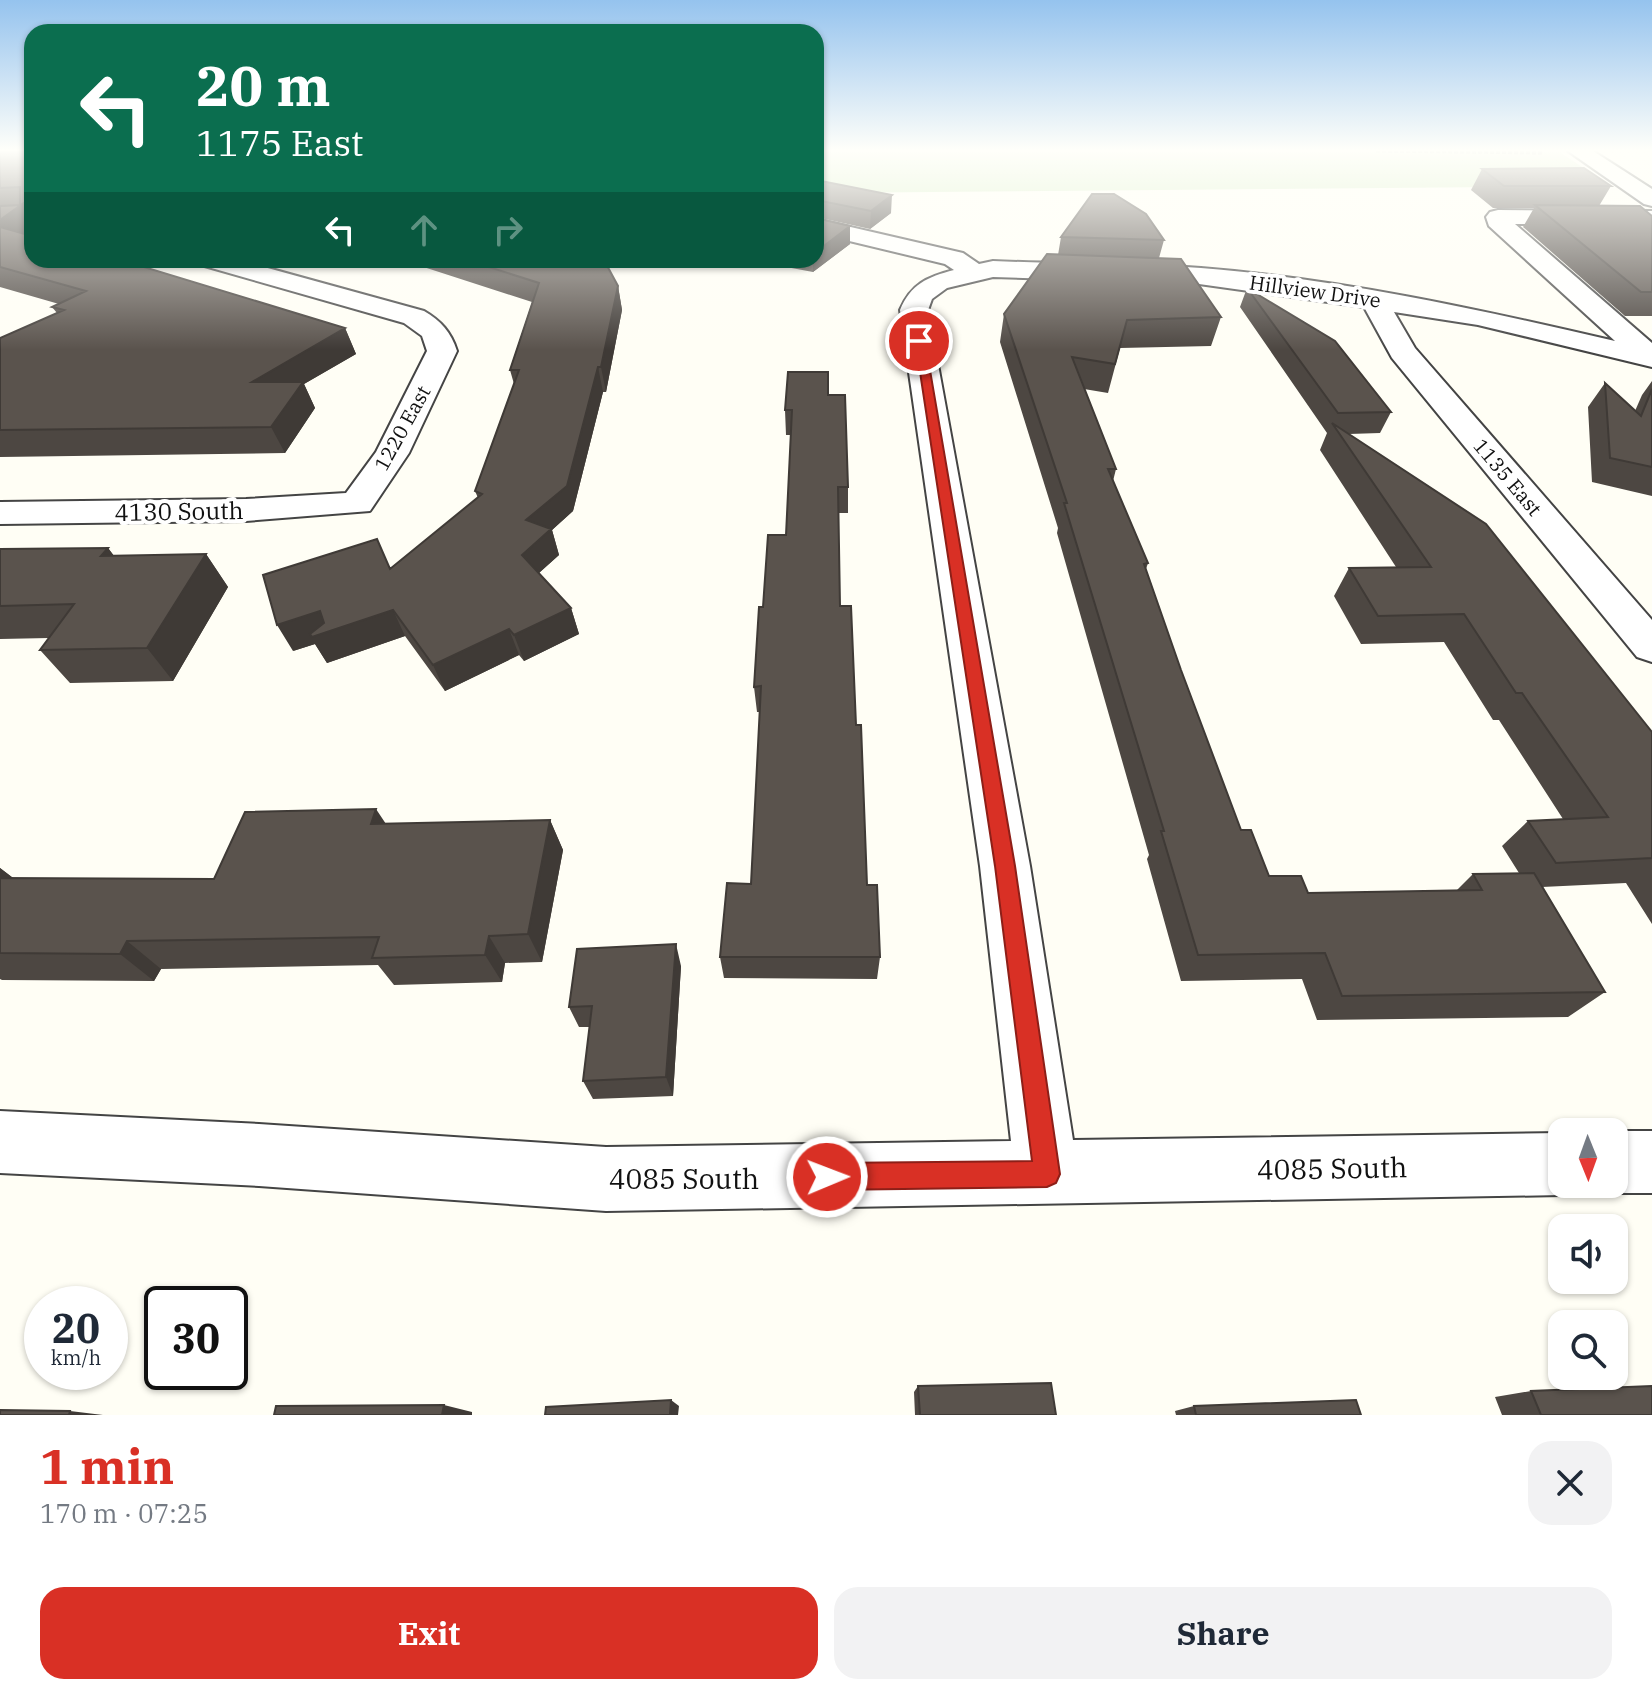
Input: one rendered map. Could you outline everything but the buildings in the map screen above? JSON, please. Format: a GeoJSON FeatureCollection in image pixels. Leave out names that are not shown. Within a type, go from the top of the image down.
{"type":"FeatureCollection","features":[{"type":"Feature","properties":{"kind":"street"},"geometry":{"type":"LineString","coordinates":[[1498,217],[1497,221],[1652,358]]}},
{"type":"Feature","properties":{"kind":"street"},"geometry":{"type":"LineString","coordinates":[[1510,217],[1652,218]]}},
{"type":"Feature","properties":{"kind":"street"},"geometry":{"type":"LineString","coordinates":[[824,228],[941,254],[954,258],[973,272]]}},
{"type":"Feature","properties":{"kind":"street","name":"1220 East"},"geometry":{"type":"LineString","coordinates":[[239,268],[414,317],[431,326],[442,351],[392,453],[357,503]]}},
{"type":"Feature","properties":{"kind":"street","name":"Hillview Drive"},"geometry":{"type":"LineString","coordinates":[[1047,1174],[1005,866],[914,310],[920,295],[938,282],[973,272],[1015,268],[1199,276],[1373,299],[1478,317],[1652,358]]}},
{"type":"Feature","properties":{"kind":"street","name":"1135 East"},"geometry":{"type":"LineString","coordinates":[[1373,299],[1402,352],[1652,647]]}},
{"type":"Feature","properties":{"kind":"street","name":"4130 South"},"geometry":{"type":"LineString","coordinates":[[0,513],[246,510],[357,503]]}},
{"type":"Feature","properties":{"kind":"street","name":"4085 South"},"geometry":{"type":"LineString","coordinates":[[0,1142],[259,1155],[606,1179],[1548,1164]]}},
{"type":"Feature","properties":{"kind":"street"},"geometry":{"type":"LineString","coordinates":[[1628,1162],[1652,1162]]}},
{"type":"Feature","properties":{"kind":"route"},"geometry":{"type":"LineString","coordinates":[[827,1177],[1047,1174],[1005,866],[919,341]]}}]}
